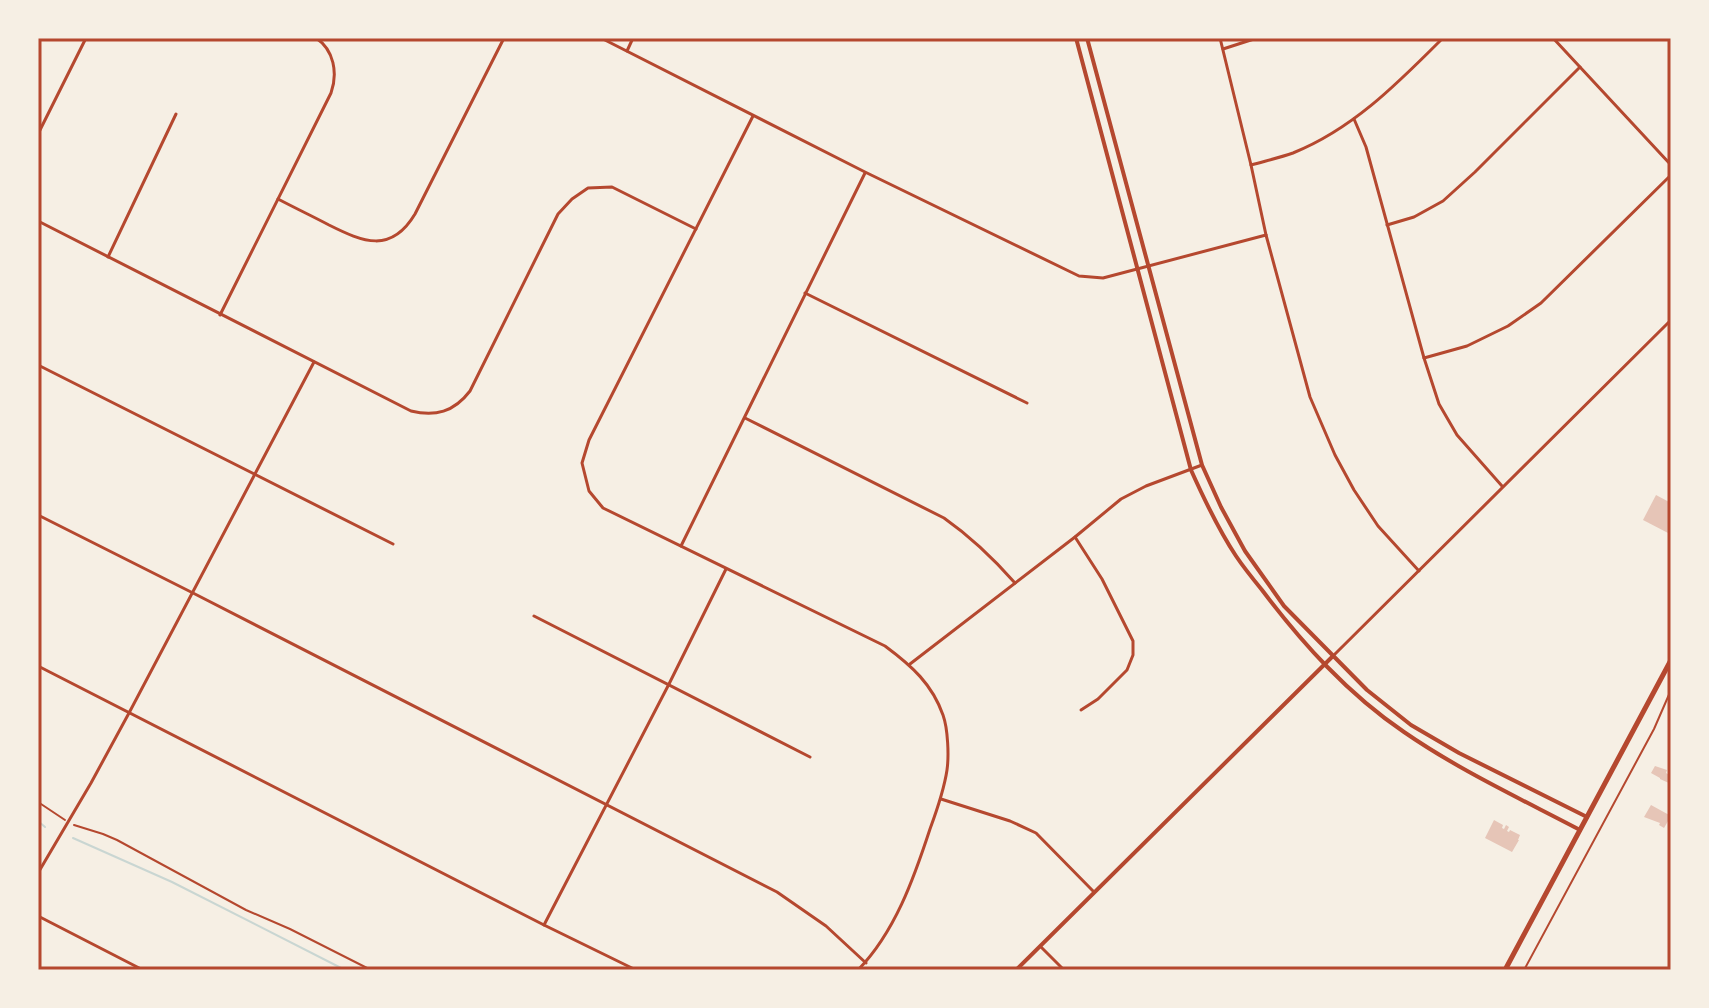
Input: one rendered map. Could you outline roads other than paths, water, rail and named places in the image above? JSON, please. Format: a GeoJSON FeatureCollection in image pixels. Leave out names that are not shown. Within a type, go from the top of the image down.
{"type":"FeatureCollection","features":[{"type":"Feature","properties":{"kind":"main road"},"geometry":{"type":"LineString","coordinates":[[1505,970],[1671,660]]}},
{"type":"Feature","properties":{"kind":"street"},"geometry":{"type":"LineString","coordinates":[[38,134],[86,38]]}},
{"type":"Feature","properties":{"kind":"street"},"geometry":{"type":"LineString","coordinates":[[220,315],[331,93],[335,76],[333,62],[329,52],[316,38]]}},
{"type":"Feature","properties":{"kind":"street"},"geometry":{"type":"LineString","coordinates":[[278,199],[356,239],[379,241],[399,233],[415,214],[504,38]]}},
{"type":"Feature","properties":{"kind":"street"},"geometry":{"type":"LineString","coordinates":[[601,38],[1079,276],[1103,278],[1149,268],[1266,235]]}},
{"type":"Feature","properties":{"kind":"street"},"geometry":{"type":"LineString","coordinates":[[627,51],[633,38]]}},
{"type":"Feature","properties":{"kind":"street"},"geometry":{"type":"LineString","coordinates":[[1076,38],[1191,470],[1236,556],[1277,611],[1324,665],[1359,699],[1453,763],[1580,830]]}},
{"type":"Feature","properties":{"kind":"street"},"geometry":{"type":"LineString","coordinates":[[1087,38],[1202,465],[1245,551],[1284,606],[1332,657],[1411,725],[1459,753],[1587,817]]}},
{"type":"Feature","properties":{"kind":"street"},"geometry":{"type":"LineString","coordinates":[[1220,38],[1266,235],[1310,397],[1354,490],[1378,526],[1419,571]]}},
{"type":"Feature","properties":{"kind":"street"},"geometry":{"type":"LineString","coordinates":[[1223,49],[1257,38]]}},
{"type":"Feature","properties":{"kind":"street"},"geometry":{"type":"LineString","coordinates":[[1251,165],[1291,154],[1354,119],[1395,86],[1443,38]]}},
{"type":"Feature","properties":{"kind":"street"},"geometry":{"type":"LineString","coordinates":[[1553,38],[1671,165]]}},
{"type":"Feature","properties":{"kind":"street"},"geometry":{"type":"LineString","coordinates":[[1387,225],[1414,217],[1443,201],[1580,67]]}},
{"type":"Feature","properties":{"kind":"street"},"geometry":{"type":"LineString","coordinates":[[108,257],[176,114]]}},
{"type":"Feature","properties":{"kind":"street"},"geometry":{"type":"LineString","coordinates":[[753,116],[589,440],[582,463],[589,491],[603,508],[885,646],[910,664],[929,686],[945,718],[948,754],[940,799],[906,895],[878,947],[858,970]]}},
{"type":"Feature","properties":{"kind":"street"},"geometry":{"type":"LineString","coordinates":[[1354,119],[1364,140],[1439,404],[1457,435],[1502,486]]}},
{"type":"Feature","properties":{"kind":"street"},"geometry":{"type":"LineString","coordinates":[[681,546],[865,172]]}},
{"type":"Feature","properties":{"kind":"street"},"geometry":{"type":"LineString","coordinates":[[1424,358],[1467,346],[1508,326],[1541,303],[1671,175]]}},
{"type":"Feature","properties":{"kind":"street"},"geometry":{"type":"LineString","coordinates":[[38,221],[411,411],[431,414],[453,407],[470,391],[558,214],[572,199],[588,188],[612,187],[696,229]]}},
{"type":"Feature","properties":{"kind":"street"},"geometry":{"type":"LineString","coordinates":[[805,293],[1027,403]]}},
{"type":"Feature","properties":{"kind":"street"},"geometry":{"type":"LineString","coordinates":[[1016,970],[1671,320]]}},
{"type":"Feature","properties":{"kind":"street"},"geometry":{"type":"LineString","coordinates":[[38,873],[129,713],[314,362]]}},
{"type":"Feature","properties":{"kind":"street"},"geometry":{"type":"LineString","coordinates":[[38,365],[393,544]]}},
{"type":"Feature","properties":{"kind":"street"},"geometry":{"type":"LineString","coordinates":[[744,417],[944,518],[991,555],[1015,583]]}},
{"type":"Feature","properties":{"kind":"street"},"geometry":{"type":"LineString","coordinates":[[910,664],[1121,499],[1202,465]]}},
{"type":"Feature","properties":{"kind":"street"},"geometry":{"type":"LineString","coordinates":[[38,515],[777,892],[826,926],[866,963]]}},
{"type":"Feature","properties":{"kind":"street"},"geometry":{"type":"LineString","coordinates":[[1075,537],[1102,579],[1133,641],[1133,655],[1127,670],[1098,699],[1081,710]]}},
{"type":"Feature","properties":{"kind":"street"},"geometry":{"type":"LineString","coordinates":[[544,925],[726,569]]}},
{"type":"Feature","properties":{"kind":"street"},"geometry":{"type":"LineString","coordinates":[[534,616],[810,757]]}},
{"type":"Feature","properties":{"kind":"street"},"geometry":{"type":"LineString","coordinates":[[38,666],[636,970]]}},
{"type":"Feature","properties":{"kind":"street"},"geometry":{"type":"LineString","coordinates":[[940,799],[1010,821],[1036,833],[1094,892]]}},
{"type":"Feature","properties":{"kind":"street"},"geometry":{"type":"LineString","coordinates":[[38,916],[143,970]]}},
{"type":"Feature","properties":{"kind":"street"},"geometry":{"type":"LineString","coordinates":[[1040,947],[1064,970]]}},
{"type":"Feature","properties":{"kind":"waterway"},"geometry":{"type":"LineString","coordinates":[[38,821],[45,827]]}},
{"type":"Feature","properties":{"kind":"waterway"},"geometry":{"type":"LineString","coordinates":[[73,838],[172,882],[345,970]]}}]}
